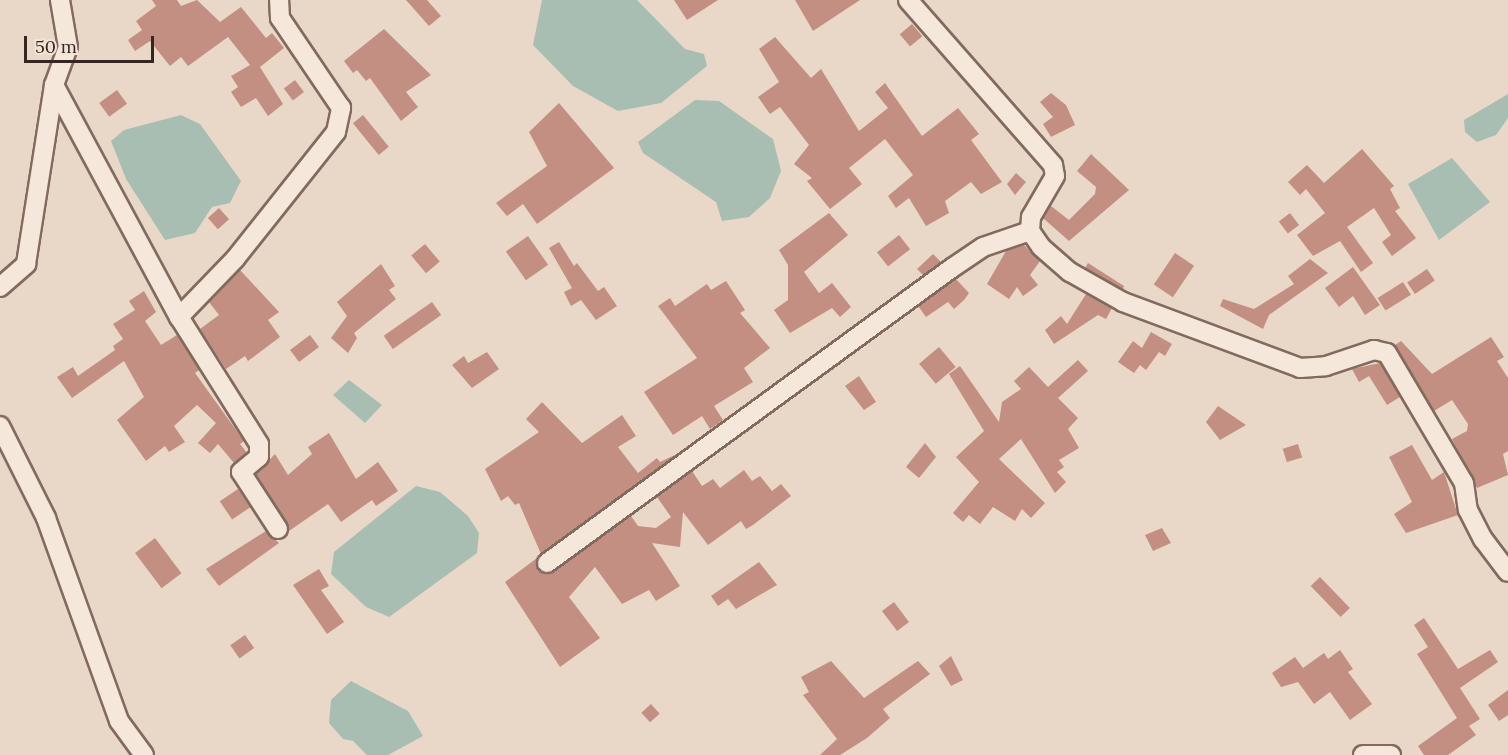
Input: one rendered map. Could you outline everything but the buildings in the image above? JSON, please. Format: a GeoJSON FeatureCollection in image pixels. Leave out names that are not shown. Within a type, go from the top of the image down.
{"type":"FeatureCollection","features":[{"type":"Feature","properties":{"kind":"street"},"geometry":{"type":"LineString","coordinates":[[0,287],[26,264],[54,85],[68,47],[60,0]]}},
{"type":"Feature","properties":{"kind":"street"},"geometry":{"type":"LineString","coordinates":[[179,317],[235,259],[336,132],[341,108],[280,18],[279,0]]}},
{"type":"Feature","properties":{"kind":"street"},"geometry":{"type":"LineString","coordinates":[[908,0],[1053,165],[1054,176],[1031,217],[1030,231],[1070,272],[1101,291],[1257,354],[1300,368],[1326,366],[1374,350],[1387,353],[1464,483],[1468,510],[1483,538],[1508,572]]}},
{"type":"Feature","properties":{"kind":"street"},"geometry":{"type":"LineString","coordinates":[[54,85],[179,317],[259,444],[259,457],[241,472],[278,529]]}},
{"type":"Feature","properties":{"kind":"street"},"geometry":{"type":"LineString","coordinates":[[547,563],[952,268],[983,247],[1030,231]]}},
{"type":"Feature","properties":{"kind":"street"},"geometry":{"type":"LineString","coordinates":[[0,426],[46,518],[119,721],[144,755]]}},
{"type":"Feature","properties":{"kind":"street"},"geometry":{"type":"LineString","coordinates":[[1362,755],[1390,755]]}},
{"type":"Feature","properties":{"kind":"shaded area"},"geometry":{"type":"Polygon","coordinates":[[[542,0],[637,0],[685,49],[704,54],[707,66],[661,103],[618,111],[573,86],[533,45],[542,0]]]}},
{"type":"Feature","properties":{"kind":"shaded area"},"geometry":{"type":"Polygon","coordinates":[[[1508,94],[1508,118],[1496,135],[1477,142],[1465,132],[1464,120],[1508,94]]]}},
{"type":"Feature","properties":{"kind":"shaded area"},"geometry":{"type":"Polygon","coordinates":[[[695,100],[719,101],[773,139],[781,171],[770,198],[749,217],[722,221],[716,202],[643,153],[638,142],[695,100]]]}},
{"type":"Feature","properties":{"kind":"shaded area"},"geometry":{"type":"Polygon","coordinates":[[[181,115],[200,124],[241,181],[230,203],[212,207],[195,233],[165,240],[126,179],[111,141],[124,130],[181,115]]]}},
{"type":"Feature","properties":{"kind":"shaded area"},"geometry":{"type":"Polygon","coordinates":[[[1452,158],[1490,202],[1439,240],[1408,184],[1452,158]]]}},
{"type":"Feature","properties":{"kind":"shaded area"},"geometry":{"type":"Polygon","coordinates":[[[349,380],[382,405],[365,423],[333,395],[349,380]]]}},
{"type":"Feature","properties":{"kind":"shaded area"},"geometry":{"type":"Polygon","coordinates":[[[416,486],[440,492],[468,516],[479,533],[477,553],[389,617],[366,607],[331,574],[334,552],[416,486]]]}},
{"type":"Feature","properties":{"kind":"shaded area"},"geometry":{"type":"Polygon","coordinates":[[[351,681],[408,711],[423,736],[388,755],[367,755],[353,741],[343,739],[329,723],[331,700],[351,681]]]}}]}
